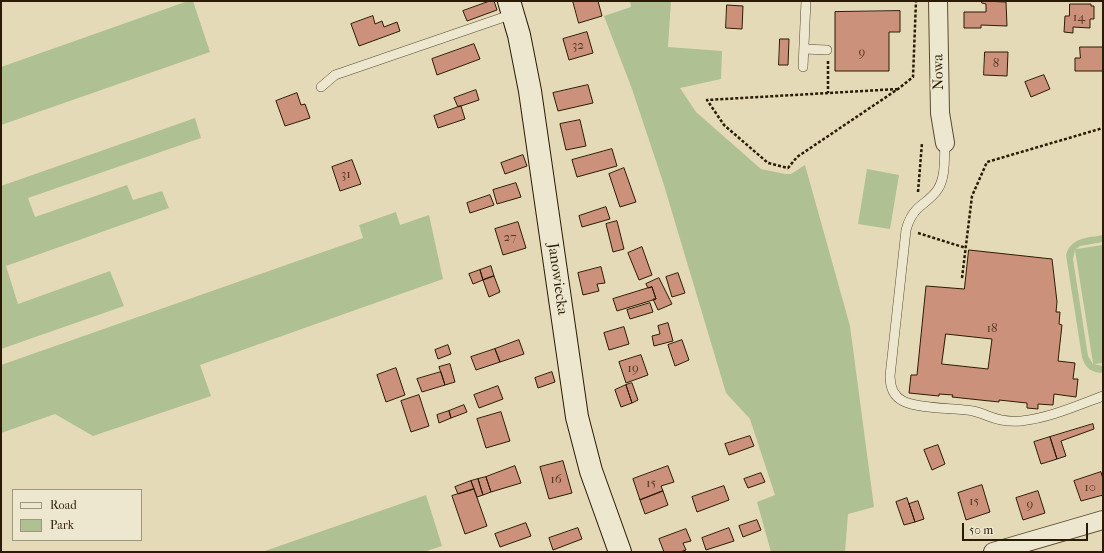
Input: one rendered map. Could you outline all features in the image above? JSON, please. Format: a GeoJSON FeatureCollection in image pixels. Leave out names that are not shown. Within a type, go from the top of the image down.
{"type":"FeatureCollection","features":[{"type":"Feature","properties":{"kind":"street","name":"Nowa"},"geometry":{"type":"LineString","coordinates":[[938,1],[940,113],[944,143]]}},
{"type":"Feature","properties":{"kind":"street","name":"Janowiecka"},"geometry":{"type":"LineString","coordinates":[[511,7],[519,35],[530,92],[577,417],[600,500],[620,552]]}},
{"type":"Feature","properties":{"kind":"street"},"geometry":{"type":"LineString","coordinates":[[994,552],[1103,520]]}},
{"type":"Feature","properties":{"kind":"lane"},"geometry":{"type":"LineString","coordinates":[[803,67],[806,1]]}},
{"type":"Feature","properties":{"kind":"lane"},"geometry":{"type":"LineString","coordinates":[[321,87],[335,75],[511,7]]}},
{"type":"Feature","properties":{"kind":"lane"},"geometry":{"type":"LineString","coordinates":[[804,49],[827,50]]}},
{"type":"Feature","properties":{"kind":"lane"},"geometry":{"type":"LineString","coordinates":[[944,143],[943,175],[941,182],[933,196],[917,209],[908,222],[906,230],[890,376],[892,391],[904,402],[914,405],[974,411],[1002,420],[1019,421],[1036,419],[1060,412],[1103,396]]}},
{"type":"Feature","properties":{"kind":"path"},"geometry":{"type":"LineString","coordinates":[[898,89],[707,100],[724,125],[768,164],[788,168],[797,157],[898,89],[913,77],[916,1]]}},
{"type":"Feature","properties":{"kind":"path"},"geometry":{"type":"LineString","coordinates":[[827,50],[828,93]]}},
{"type":"Feature","properties":{"kind":"path"},"geometry":{"type":"LineString","coordinates":[[962,278],[972,196],[987,162],[1103,128]]}},
{"type":"Feature","properties":{"kind":"green space"},"geometry":{"type":"Polygon","coordinates":[[[188,1],[193,1],[210,52],[1,125],[1,67],[188,1]]]}},
{"type":"Feature","properties":{"kind":"green space"},"geometry":{"type":"Polygon","coordinates":[[[630,1],[671,1],[668,47],[722,51],[721,79],[680,88],[696,112],[761,169],[791,174],[805,165],[850,326],[874,507],[848,514],[845,552],[771,552],[757,502],[775,495],[750,419],[726,393],[663,182],[632,89],[604,16],[631,7],[630,1]]]}},
{"type":"Feature","properties":{"kind":"green space"},"geometry":{"type":"Polygon","coordinates":[[[195,118],[201,138],[28,198],[35,217],[127,185],[133,200],[162,191],[169,208],[6,266],[18,304],[110,271],[124,306],[1,349],[1,186],[195,118]]]}},
{"type":"Feature","properties":{"kind":"green space"},"geometry":{"type":"Polygon","coordinates":[[[867,169],[899,175],[890,229],[858,224],[867,169]]]}},
{"type":"Feature","properties":{"kind":"green space"},"geometry":{"type":"Polygon","coordinates":[[[396,212],[400,225],[429,215],[443,279],[200,365],[211,396],[93,436],[55,414],[1,433],[1,365],[363,238],[359,225],[396,212]]]}},
{"type":"Feature","properties":{"kind":"green space"},"geometry":{"type":"Polygon","coordinates":[[[1103,235],[1103,242],[1080,246],[1076,249],[1103,245],[1103,363],[1094,364],[1103,366],[1103,373],[1092,371],[1087,367],[1082,357],[1066,255],[1068,249],[1081,239],[1103,235]],[[1075,250],[1073,259],[1088,356],[1093,364],[1075,250]]]}},
{"type":"Feature","properties":{"kind":"green space"},"geometry":{"type":"Polygon","coordinates":[[[426,495],[442,546],[423,552],[262,552],[426,495]]]}},
{"type":"Feature","properties":{"kind":"building"},"geometry":{"type":"Polygon","coordinates":[[[490,1],[494,1],[497,10],[467,21],[463,11],[490,1]]]}},
{"type":"Feature","properties":{"kind":"building"},"geometry":{"type":"Polygon","coordinates":[[[573,1],[598,1],[602,16],[579,23],[573,1]]]}},
{"type":"Feature","properties":{"kind":"building"},"geometry":{"type":"Polygon","coordinates":[[[982,1],[1006,2],[1007,26],[981,25],[981,28],[964,28],[964,12],[986,12],[986,4],[982,3],[982,1]]]}},
{"type":"Feature","properties":{"kind":"building"},"geometry":{"type":"Polygon","coordinates":[[[1070,4],[1091,4],[1091,6],[1094,6],[1094,19],[1090,19],[1090,28],[1073,27],[1073,33],[1064,32],[1065,16],[1069,16],[1070,4]]]}},
{"type":"Feature","properties":{"kind":"building"},"geometry":{"type":"Polygon","coordinates":[[[727,5],[743,6],[742,29],[726,28],[727,5]]]}},
{"type":"Feature","properties":{"kind":"building"},"geometry":{"type":"Polygon","coordinates":[[[900,11],[900,32],[889,32],[889,71],[835,71],[835,12],[900,11]]]}},
{"type":"Feature","properties":{"kind":"building"},"geometry":{"type":"Polygon","coordinates":[[[373,16],[375,24],[382,21],[384,27],[397,22],[400,31],[359,46],[351,24],[373,16]]]}},
{"type":"Feature","properties":{"kind":"building"},"geometry":{"type":"Polygon","coordinates":[[[587,32],[593,53],[569,60],[563,39],[587,32]]]}},
{"type":"Feature","properties":{"kind":"building"},"geometry":{"type":"Polygon","coordinates":[[[780,39],[789,39],[788,65],[779,65],[780,39]]]}},
{"type":"Feature","properties":{"kind":"building"},"geometry":{"type":"Polygon","coordinates":[[[474,44],[480,59],[437,75],[432,59],[474,44]]]}},
{"type":"Feature","properties":{"kind":"building"},"geometry":{"type":"Polygon","coordinates":[[[1080,47],[1103,47],[1103,71],[1075,71],[1075,58],[1080,58],[1080,47]]]}},
{"type":"Feature","properties":{"kind":"building"},"geometry":{"type":"Polygon","coordinates":[[[985,52],[1008,52],[1007,76],[984,75],[985,52]]]}},
{"type":"Feature","properties":{"kind":"building"},"geometry":{"type":"Polygon","coordinates":[[[1044,75],[1050,89],[1031,97],[1025,82],[1044,75]]]}},
{"type":"Feature","properties":{"kind":"building"},"geometry":{"type":"Polygon","coordinates":[[[588,85],[593,103],[558,111],[553,93],[588,85]]]}},
{"type":"Feature","properties":{"kind":"building"},"geometry":{"type":"Polygon","coordinates":[[[476,90],[479,100],[458,107],[454,98],[476,90]]]}},
{"type":"Feature","properties":{"kind":"building"},"geometry":{"type":"Polygon","coordinates":[[[297,93],[301,105],[305,104],[310,118],[285,126],[276,101],[297,93]]]}},
{"type":"Feature","properties":{"kind":"building"},"geometry":{"type":"Polygon","coordinates":[[[461,106],[465,119],[438,128],[434,116],[461,106]]]}},
{"type":"Feature","properties":{"kind":"building"},"geometry":{"type":"Polygon","coordinates":[[[580,120],[586,146],[566,150],[560,124],[580,120]]]}},
{"type":"Feature","properties":{"kind":"building"},"geometry":{"type":"Polygon","coordinates":[[[612,149],[617,166],[577,177],[572,160],[612,149]]]}},
{"type":"Feature","properties":{"kind":"building"},"geometry":{"type":"Polygon","coordinates":[[[523,155],[527,166],[505,174],[501,163],[523,155]]]}},
{"type":"Feature","properties":{"kind":"building"},"geometry":{"type":"Polygon","coordinates":[[[352,160],[361,184],[340,191],[332,167],[352,160]]]}},
{"type":"Feature","properties":{"kind":"building"},"geometry":{"type":"Polygon","coordinates":[[[624,168],[636,202],[620,207],[609,174],[624,168]]]}},
{"type":"Feature","properties":{"kind":"building"},"geometry":{"type":"Polygon","coordinates":[[[516,183],[521,197],[497,204],[493,190],[516,183]]]}},
{"type":"Feature","properties":{"kind":"building"},"geometry":{"type":"Polygon","coordinates":[[[490,195],[494,205],[470,213],[467,203],[490,195]]]}},
{"type":"Feature","properties":{"kind":"building"},"geometry":{"type":"Polygon","coordinates":[[[606,207],[610,219],[582,227],[579,216],[606,207]]]}},
{"type":"Feature","properties":{"kind":"building"},"geometry":{"type":"Polygon","coordinates":[[[617,221],[624,249],[613,252],[606,224],[617,221]]]}},
{"type":"Feature","properties":{"kind":"building"},"geometry":{"type":"Polygon","coordinates":[[[518,222],[526,248],[503,255],[495,229],[518,222]]]}},
{"type":"Feature","properties":{"kind":"building"},"geometry":{"type":"Polygon","coordinates":[[[642,247],[652,275],[639,280],[628,253],[642,247]]]}},
{"type":"Feature","properties":{"kind":"building"},"geometry":{"type":"Polygon","coordinates":[[[969,250],[1052,259],[1057,302],[1056,312],[1060,312],[1059,324],[1062,325],[1058,361],[1075,363],[1073,379],[1078,379],[1076,397],[1054,394],[1053,405],[1038,404],[1038,409],[1027,408],[1027,403],[999,400],[999,402],[952,397],[953,395],[939,394],[939,396],[909,393],[911,375],[917,375],[926,286],[964,289],[969,250]],[[946,334],[942,364],[988,369],[992,339],[946,334]]]}},
{"type":"Feature","properties":{"kind":"building"},"geometry":{"type":"Polygon","coordinates":[[[491,266],[494,276],[483,280],[480,270],[491,266]]]}},
{"type":"Feature","properties":{"kind":"building"},"geometry":{"type":"Polygon","coordinates":[[[601,267],[605,283],[597,284],[599,291],[583,295],[578,273],[601,267]]]}},
{"type":"Feature","properties":{"kind":"building"},"geometry":{"type":"Polygon","coordinates":[[[480,270],[483,280],[473,284],[469,274],[480,270]]]}},
{"type":"Feature","properties":{"kind":"building"},"geometry":{"type":"Polygon","coordinates":[[[678,273],[685,293],[672,297],[666,277],[678,273]]]}},
{"type":"Feature","properties":{"kind":"building"},"geometry":{"type":"Polygon","coordinates":[[[494,276],[500,292],[489,297],[483,280],[494,276]]]}},
{"type":"Feature","properties":{"kind":"building"},"geometry":{"type":"Polygon","coordinates":[[[659,278],[672,304],[658,310],[653,299],[656,299],[652,287],[648,288],[646,284],[659,278]]]}},
{"type":"Feature","properties":{"kind":"building"},"geometry":{"type":"Polygon","coordinates":[[[652,287],[656,299],[617,311],[613,299],[652,287]]]}},
{"type":"Feature","properties":{"kind":"building"},"geometry":{"type":"Polygon","coordinates":[[[650,303],[653,312],[630,319],[627,310],[650,303]]]}},
{"type":"Feature","properties":{"kind":"building"},"geometry":{"type":"Polygon","coordinates":[[[668,323],[673,341],[654,346],[652,336],[660,334],[658,326],[668,323]]]}},
{"type":"Feature","properties":{"kind":"building"},"geometry":{"type":"Polygon","coordinates":[[[624,327],[629,344],[609,350],[604,333],[624,327]]]}},
{"type":"Feature","properties":{"kind":"building"},"geometry":{"type":"Polygon","coordinates":[[[519,340],[524,354],[500,362],[495,349],[519,340]]]}},
{"type":"Feature","properties":{"kind":"building"},"geometry":{"type":"Polygon","coordinates":[[[682,340],[689,360],[675,366],[668,345],[682,340]]]}},
{"type":"Feature","properties":{"kind":"building"},"geometry":{"type":"Polygon","coordinates":[[[448,345],[451,354],[438,359],[435,350],[448,345]]]}},
{"type":"Feature","properties":{"kind":"building"},"geometry":{"type":"Polygon","coordinates":[[[495,349],[500,362],[476,370],[471,357],[495,349]]]}},
{"type":"Feature","properties":{"kind":"building"},"geometry":{"type":"Polygon","coordinates":[[[641,355],[648,375],[626,383],[619,362],[641,355]]]}},
{"type":"Feature","properties":{"kind":"building"},"geometry":{"type":"Polygon","coordinates":[[[450,364],[455,382],[445,385],[439,367],[450,364]]]}},
{"type":"Feature","properties":{"kind":"building"},"geometry":{"type":"Polygon","coordinates":[[[396,368],[405,395],[386,402],[377,375],[396,368]]]}},
{"type":"Feature","properties":{"kind":"building"},"geometry":{"type":"Polygon","coordinates":[[[441,372],[445,385],[422,392],[417,379],[441,372]]]}},
{"type":"Feature","properties":{"kind":"building"},"geometry":{"type":"Polygon","coordinates":[[[552,372],[555,382],[538,388],[535,378],[552,372]]]}},
{"type":"Feature","properties":{"kind":"building"},"geometry":{"type":"Polygon","coordinates":[[[632,383],[638,400],[632,403],[626,385],[632,383]]]}},
{"type":"Feature","properties":{"kind":"building"},"geometry":{"type":"Polygon","coordinates":[[[626,385],[632,403],[621,407],[615,390],[626,385]]]}},
{"type":"Feature","properties":{"kind":"building"},"geometry":{"type":"Polygon","coordinates":[[[498,386],[503,399],[479,408],[474,395],[498,386]]]}},
{"type":"Feature","properties":{"kind":"building"},"geometry":{"type":"Polygon","coordinates":[[[419,395],[429,426],[411,432],[401,401],[419,395]]]}},
{"type":"Feature","properties":{"kind":"building"},"geometry":{"type":"Polygon","coordinates":[[[464,405],[467,412],[451,418],[449,411],[464,405]]]}},
{"type":"Feature","properties":{"kind":"building"},"geometry":{"type":"Polygon","coordinates":[[[449,411],[451,418],[439,423],[437,415],[449,411]]]}},
{"type":"Feature","properties":{"kind":"building"},"geometry":{"type":"Polygon","coordinates":[[[501,412],[510,441],[486,448],[477,419],[501,412]]]}},
{"type":"Feature","properties":{"kind":"building"},"geometry":{"type":"Polygon","coordinates":[[[1093,424],[1094,429],[1061,441],[1066,456],[1057,459],[1050,437],[1093,424]]]}},
{"type":"Feature","properties":{"kind":"building"},"geometry":{"type":"Polygon","coordinates":[[[750,436],[754,446],[729,455],[725,444],[750,436]]]}},
{"type":"Feature","properties":{"kind":"building"},"geometry":{"type":"Polygon","coordinates":[[[1050,437],[1057,459],[1041,464],[1034,442],[1050,437]]]}},
{"type":"Feature","properties":{"kind":"building"},"geometry":{"type":"Polygon","coordinates":[[[938,445],[945,464],[932,470],[924,450],[938,445]]]}},
{"type":"Feature","properties":{"kind":"building"},"geometry":{"type":"Polygon","coordinates":[[[563,461],[572,493],[549,499],[540,467],[563,461]]]}},
{"type":"Feature","properties":{"kind":"building"},"geometry":{"type":"Polygon","coordinates":[[[515,466],[521,483],[491,492],[486,477],[515,466]]]}},
{"type":"Feature","properties":{"kind":"building"},"geometry":{"type":"Polygon","coordinates":[[[668,466],[674,482],[661,486],[663,491],[640,500],[633,479],[668,466]]]}},
{"type":"Feature","properties":{"kind":"building"},"geometry":{"type":"Polygon","coordinates":[[[1101,472],[1103,479],[1103,495],[1081,501],[1074,481],[1101,472]]]}},
{"type":"Feature","properties":{"kind":"building"},"geometry":{"type":"Polygon","coordinates":[[[761,473],[765,482],[748,488],[744,479],[761,473]]]}},
{"type":"Feature","properties":{"kind":"building"},"geometry":{"type":"Polygon","coordinates":[[[486,477],[491,492],[483,495],[478,479],[486,477]]]}},
{"type":"Feature","properties":{"kind":"building"},"geometry":{"type":"Polygon","coordinates":[[[478,479],[483,495],[477,497],[471,481],[478,479]]]}},
{"type":"Feature","properties":{"kind":"building"},"geometry":{"type":"Polygon","coordinates":[[[471,481],[474,489],[458,494],[455,487],[471,481]]]}},
{"type":"Feature","properties":{"kind":"building"},"geometry":{"type":"Polygon","coordinates":[[[982,485],[990,512],[966,520],[958,493],[982,485]]]}},
{"type":"Feature","properties":{"kind":"building"},"geometry":{"type":"Polygon","coordinates":[[[724,486],[729,500],[697,512],[692,497],[724,486]]]}},
{"type":"Feature","properties":{"kind":"building"},"geometry":{"type":"Polygon","coordinates":[[[474,489],[487,526],[465,534],[452,496],[474,489]]]}},
{"type":"Feature","properties":{"kind":"building"},"geometry":{"type":"Polygon","coordinates":[[[663,491],[668,505],[645,514],[640,500],[663,491]]]}},
{"type":"Feature","properties":{"kind":"building"},"geometry":{"type":"Polygon","coordinates":[[[1038,491],[1045,513],[1023,520],[1016,498],[1038,491]]]}},
{"type":"Feature","properties":{"kind":"building"},"geometry":{"type":"Polygon","coordinates":[[[907,498],[915,522],[904,525],[896,502],[907,498]]]}},
{"type":"Feature","properties":{"kind":"building"},"geometry":{"type":"Polygon","coordinates":[[[918,501],[924,519],[915,522],[909,504],[918,501]]]}},
{"type":"Feature","properties":{"kind":"building"},"geometry":{"type":"Polygon","coordinates":[[[757,520],[761,530],[743,537],[739,526],[757,520]]]}},
{"type":"Feature","properties":{"kind":"building"},"geometry":{"type":"Polygon","coordinates":[[[526,523],[531,536],[500,547],[495,534],[526,523]]]}},
{"type":"Feature","properties":{"kind":"building"},"geometry":{"type":"Polygon","coordinates":[[[578,528],[582,539],[553,550],[549,538],[578,528]]]}},
{"type":"Feature","properties":{"kind":"building"},"geometry":{"type":"Polygon","coordinates":[[[729,528],[734,541],[706,550],[702,538],[729,528]]]}},
{"type":"Feature","properties":{"kind":"building"},"geometry":{"type":"Polygon","coordinates":[[[686,529],[691,541],[683,543],[686,550],[680,552],[664,552],[659,539],[686,529]]]}}]}
